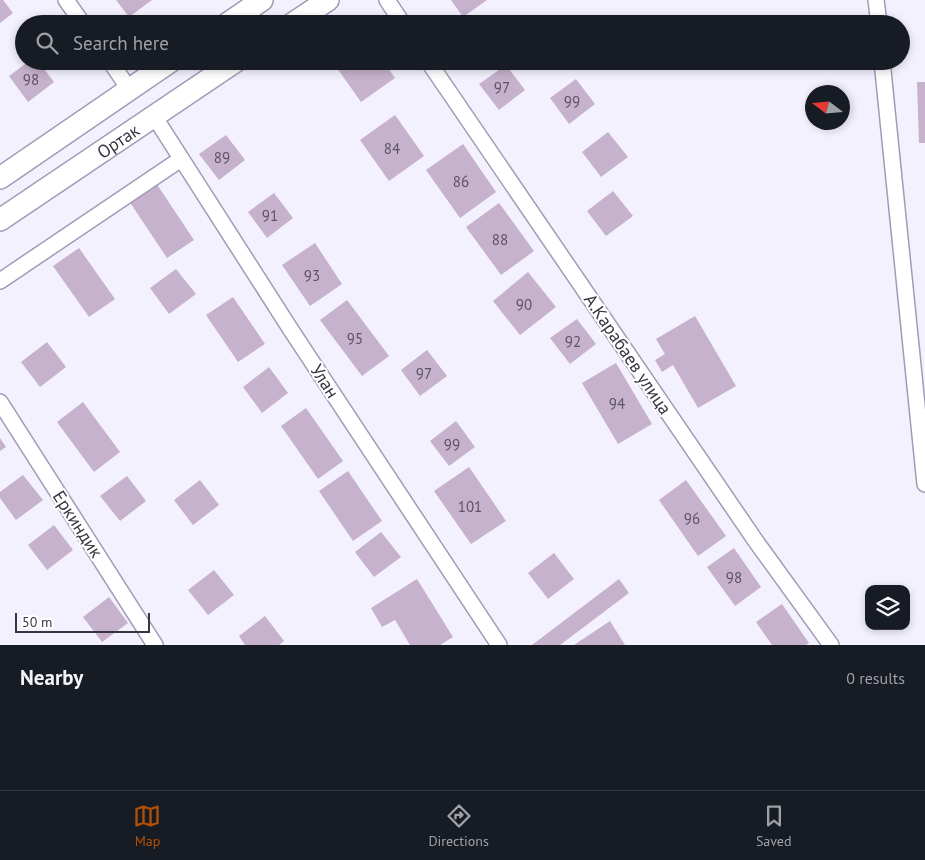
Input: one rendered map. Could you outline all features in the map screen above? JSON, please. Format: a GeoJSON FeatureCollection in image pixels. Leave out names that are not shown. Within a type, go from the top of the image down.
{"type":"FeatureCollection","features":[{"type":"Feature","properties":{"kind":"street"},"geometry":{"type":"LineString","coordinates":[[66,0],[77,15]]}},
{"type":"Feature","properties":{"kind":"street"},"geometry":{"type":"LineString","coordinates":[[240,15],[262,0]]}},
{"type":"Feature","properties":{"kind":"street"},"geometry":{"type":"LineString","coordinates":[[306,15],[328,0]]}},
{"type":"Feature","properties":{"kind":"street"},"geometry":{"type":"LineString","coordinates":[[386,0],[397,15]]}},
{"type":"Feature","properties":{"kind":"street"},"geometry":{"type":"LineString","coordinates":[[876,0],[878,15]]}},
{"type":"Feature","properties":{"kind":"street"},"geometry":{"type":"LineString","coordinates":[[116,70],[130,89]]}},
{"type":"Feature","properties":{"kind":"street","name":"Ортак"},"geometry":{"type":"LineString","coordinates":[[0,178],[158,70]]}},
{"type":"Feature","properties":{"kind":"street","name":"Ортак"},"geometry":{"type":"LineString","coordinates":[[0,220],[223,70]]}},
{"type":"Feature","properties":{"kind":"street","name":"А.Карабаев улица"},"geometry":{"type":"LineString","coordinates":[[434,70],[755,540],[831,645]]}},
{"type":"Feature","properties":{"kind":"street"},"geometry":{"type":"LineString","coordinates":[[883,70],[925,484]]}},
{"type":"Feature","properties":{"kind":"street","name":"Улан"},"geometry":{"type":"LineString","coordinates":[[154,116],[291,330],[499,645]]}},
{"type":"Feature","properties":{"kind":"street"},"geometry":{"type":"LineString","coordinates":[[0,281],[181,159]]}},
{"type":"Feature","properties":{"kind":"street","name":"Еркиндик"},"geometry":{"type":"LineString","coordinates":[[0,402],[155,645]]}},
{"type":"Feature","properties":{"kind":"building"},"geometry":{"type":"Polygon","coordinates":[[[0,0],[3,0],[13,13],[0,23],[0,0]]]}},
{"type":"Feature","properties":{"kind":"building"},"geometry":{"type":"Polygon","coordinates":[[[116,0],[152,0],[132,15],[127,15],[116,0]]]}},
{"type":"Feature","properties":{"kind":"building"},"geometry":{"type":"Polygon","coordinates":[[[451,0],[487,0],[466,15],[462,15],[451,0]]]}},
{"type":"Feature","properties":{"kind":"building"},"geometry":{"type":"Polygon","coordinates":[[[17,70],[45,70],[54,82],[28,102],[9,76],[17,70]]]}},
{"type":"Feature","properties":{"kind":"building"},"geometry":{"type":"Polygon","coordinates":[[[338,70],[389,70],[395,78],[361,102],[338,70]]]}},
{"type":"Feature","properties":{"kind":"building"},"geometry":{"type":"Polygon","coordinates":[[[499,70],[510,70],[525,90],[499,110],[479,84],[499,70]]]}},
{"type":"Feature","properties":{"kind":"building"},"geometry":{"type":"Polygon","coordinates":[[[576,79],[595,104],[569,124],[550,98],[576,79]]]}},
{"type":"Feature","properties":{"kind":"building"},"geometry":{"type":"Polygon","coordinates":[[[917,82],[925,82],[925,143],[919,143],[917,82]]]}},
{"type":"Feature","properties":{"kind":"building"},"geometry":{"type":"Polygon","coordinates":[[[395,115],[424,156],[389,181],[360,140],[395,115]]]}},
{"type":"Feature","properties":{"kind":"building"},"geometry":{"type":"Polygon","coordinates":[[[608,132],[628,157],[601,177],[582,152],[608,132]]]}},
{"type":"Feature","properties":{"kind":"building"},"geometry":{"type":"Polygon","coordinates":[[[226,135],[245,160],[219,180],[199,154],[226,135]]]}},
{"type":"Feature","properties":{"kind":"building"},"geometry":{"type":"Polygon","coordinates":[[[463,144],[496,192],[460,218],[426,170],[463,144]]]}},
{"type":"Feature","properties":{"kind":"building"},"geometry":{"type":"Polygon","coordinates":[[[156,183],[194,240],[167,258],[129,201],[156,183]]]}},
{"type":"Feature","properties":{"kind":"building"},"geometry":{"type":"Polygon","coordinates":[[[613,191],[633,216],[606,236],[587,211],[613,191]]]}},
{"type":"Feature","properties":{"kind":"building"},"geometry":{"type":"Polygon","coordinates":[[[274,193],[293,218],[267,238],[248,212],[274,193]]]}},
{"type":"Feature","properties":{"kind":"building"},"geometry":{"type":"Polygon","coordinates":[[[499,203],[534,251],[501,275],[466,227],[499,203]]]}},
{"type":"Feature","properties":{"kind":"building"},"geometry":{"type":"Polygon","coordinates":[[[315,243],[342,284],[310,306],[282,265],[315,243]]]}},
{"type":"Feature","properties":{"kind":"building"},"geometry":{"type":"Polygon","coordinates":[[[79,248],[115,299],[89,317],[53,266],[79,248]]]}},
{"type":"Feature","properties":{"kind":"building"},"geometry":{"type":"Polygon","coordinates":[[[176,269],[196,294],[169,314],[150,288],[176,269]]]}},
{"type":"Feature","properties":{"kind":"building"},"geometry":{"type":"Polygon","coordinates":[[[528,272],[556,307],[520,335],[493,301],[528,272]]]}},
{"type":"Feature","properties":{"kind":"building"},"geometry":{"type":"Polygon","coordinates":[[[233,297],[265,344],[238,362],[206,315],[233,297]]]}},
{"type":"Feature","properties":{"kind":"building"},"geometry":{"type":"Polygon","coordinates":[[[347,300],[389,356],[362,376],[320,320],[347,300]]]}},
{"type":"Feature","properties":{"kind":"building"},"geometry":{"type":"Polygon","coordinates":[[[695,316],[736,386],[698,408],[673,365],[662,372],[655,360],[665,354],[656,339],[695,316]]]}},
{"type":"Feature","properties":{"kind":"building"},"geometry":{"type":"Polygon","coordinates":[[[577,319],[596,344],[570,364],[550,338],[577,319]]]}},
{"type":"Feature","properties":{"kind":"building"},"geometry":{"type":"Polygon","coordinates":[[[47,342],[66,367],[40,387],[21,362],[47,342]]]}},
{"type":"Feature","properties":{"kind":"building"},"geometry":{"type":"Polygon","coordinates":[[[427,350],[447,376],[420,396],[401,370],[427,350]]]}},
{"type":"Feature","properties":{"kind":"building"},"geometry":{"type":"Polygon","coordinates":[[[616,363],[652,424],[618,444],[582,383],[616,363]]]}},
{"type":"Feature","properties":{"kind":"building"},"geometry":{"type":"Polygon","coordinates":[[[269,367],[288,393],[262,413],[243,387],[269,367]]]}},
{"type":"Feature","properties":{"kind":"building"},"geometry":{"type":"Polygon","coordinates":[[[83,402],[120,452],[94,472],[57,422],[83,402]]]}},
{"type":"Feature","properties":{"kind":"building"},"geometry":{"type":"Polygon","coordinates":[[[306,408],[343,461],[318,479],[281,426],[306,408]]]}},
{"type":"Feature","properties":{"kind":"building"},"geometry":{"type":"Polygon","coordinates":[[[456,421],[475,447],[449,466],[430,441],[456,421]]]}},
{"type":"Feature","properties":{"kind":"building"},"geometry":{"type":"Polygon","coordinates":[[[0,438],[6,447],[0,451],[0,438]]]}},
{"type":"Feature","properties":{"kind":"building"},"geometry":{"type":"Polygon","coordinates":[[[469,467],[506,521],[471,544],[434,491],[469,467]]]}},
{"type":"Feature","properties":{"kind":"building"},"geometry":{"type":"Polygon","coordinates":[[[348,471],[382,521],[353,541],[319,491],[348,471]]]}},
{"type":"Feature","properties":{"kind":"building"},"geometry":{"type":"Polygon","coordinates":[[[23,475],[43,500],[16,520],[0,498],[0,492],[23,475]]]}},
{"type":"Feature","properties":{"kind":"building"},"geometry":{"type":"Polygon","coordinates":[[[127,476],[146,501],[120,521],[100,496],[127,476]]]}},
{"type":"Feature","properties":{"kind":"building"},"geometry":{"type":"Polygon","coordinates":[[[200,480],[219,505],[193,525],[174,500],[200,480]]]}},
{"type":"Feature","properties":{"kind":"building"},"geometry":{"type":"Polygon","coordinates":[[[686,480],[726,536],[698,556],[659,500],[686,480]]]}},
{"type":"Feature","properties":{"kind":"building"},"geometry":{"type":"Polygon","coordinates":[[[54,525],[73,550],[47,570],[28,545],[54,525]]]}},
{"type":"Feature","properties":{"kind":"building"},"geometry":{"type":"Polygon","coordinates":[[[381,532],[401,557],[374,577],[355,552],[381,532]]]}},
{"type":"Feature","properties":{"kind":"building"},"geometry":{"type":"Polygon","coordinates":[[[734,548],[761,587],[735,606],[707,567],[734,548]]]}},
{"type":"Feature","properties":{"kind":"building"},"geometry":{"type":"Polygon","coordinates":[[[554,553],[574,579],[548,599],[528,573],[554,553]]]}},
{"type":"Feature","properties":{"kind":"building"},"geometry":{"type":"Polygon","coordinates":[[[214,570],[234,595],[208,615],[188,590],[214,570]]]}},
{"type":"Feature","properties":{"kind":"building"},"geometry":{"type":"Polygon","coordinates":[[[417,579],[453,637],[440,645],[410,645],[395,620],[382,627],[371,608],[417,579]]]}},
{"type":"Feature","properties":{"kind":"building"},"geometry":{"type":"Polygon","coordinates":[[[619,579],[629,593],[560,645],[532,645],[619,579]]]}},
{"type":"Feature","properties":{"kind":"building"},"geometry":{"type":"Polygon","coordinates":[[[109,597],[128,623],[102,642],[83,617],[109,597]]]}},
{"type":"Feature","properties":{"kind":"building"},"geometry":{"type":"Polygon","coordinates":[[[782,604],[809,643],[806,645],[772,645],[756,622],[782,604]]]}},
{"type":"Feature","properties":{"kind":"building"},"geometry":{"type":"Polygon","coordinates":[[[265,616],[284,641],[279,645],[245,645],[239,636],[265,616]]]}},
{"type":"Feature","properties":{"kind":"building"},"geometry":{"type":"Polygon","coordinates":[[[610,621],[625,645],[574,645],[610,621]]]}}]}
